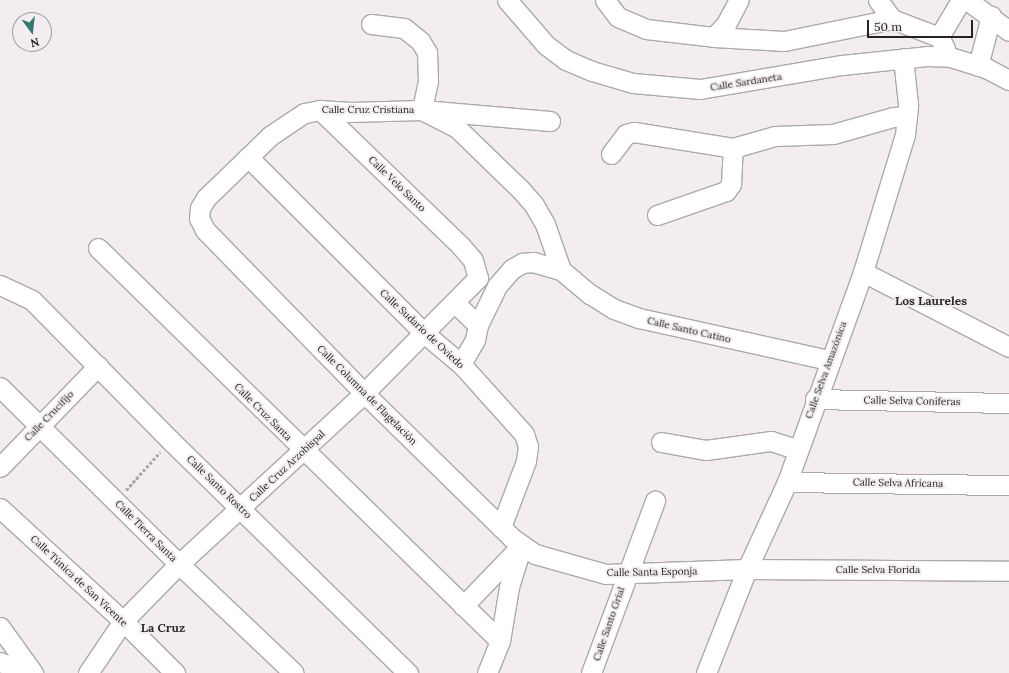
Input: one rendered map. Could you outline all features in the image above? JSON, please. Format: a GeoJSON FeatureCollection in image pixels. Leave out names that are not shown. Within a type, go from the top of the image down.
{"type":"FeatureCollection","features":[{"type":"Feature","properties":{"kind":"street","name":"Calle Sardaneta"},"geometry":{"type":"LineString","coordinates":[[507,0],[541,40],[566,60],[592,71],[632,83],[700,89],[903,58],[950,57],[978,66],[1009,80]]}},
{"type":"Feature","properties":{"kind":"street"},"geometry":{"type":"LineString","coordinates":[[605,0],[618,17],[646,29],[714,37],[784,41],[892,19],[939,37],[950,57]]}},
{"type":"Feature","properties":{"kind":"street"},"geometry":{"type":"LineString","coordinates":[[714,37],[726,24],[739,0]]}},
{"type":"Feature","properties":{"kind":"street"},"geometry":{"type":"LineString","coordinates":[[878,0],[892,19]]}},
{"type":"Feature","properties":{"kind":"street"},"geometry":{"type":"LineString","coordinates":[[939,37],[961,0]]}},
{"type":"Feature","properties":{"kind":"street"},"geometry":{"type":"LineString","coordinates":[[967,0],[990,16],[1009,32]]}},
{"type":"Feature","properties":{"kind":"street"},"geometry":{"type":"LineString","coordinates":[[978,66],[990,16]]}},
{"type":"Feature","properties":{"kind":"street"},"geometry":{"type":"LineString","coordinates":[[371,24],[404,28],[420,41],[427,52],[428,81],[422,110],[456,127],[522,190],[534,205],[544,224],[561,270]]}},
{"type":"Feature","properties":{"kind":"street","name":"Calle Selva Amazónica"},"geometry":{"type":"LineString","coordinates":[[706,673],[747,569],[787,482],[829,360],[863,272],[905,135],[908,110],[903,58]]}},
{"type":"Feature","properties":{"kind":"street","name":"Calle Cruz Cristiana"},"geometry":{"type":"LineString","coordinates":[[205,230],[199,218],[200,208],[206,198],[248,157],[290,121],[304,113],[320,110],[350,112],[422,110],[550,121]]}},
{"type":"Feature","properties":{"kind":"street","name":"Calle Velo Santo"},"geometry":{"type":"LineString","coordinates":[[320,110],[473,260]]}},
{"type":"Feature","properties":{"kind":"street"},"geometry":{"type":"LineString","coordinates":[[611,154],[626,134],[634,132],[733,148],[775,136],[833,134],[893,117],[908,110]]}},
{"type":"Feature","properties":{"kind":"street"},"geometry":{"type":"LineString","coordinates":[[657,215],[726,191],[731,184],[733,148]]}},
{"type":"Feature","properties":{"kind":"street","name":"Calle Sudario de Oviedo"},"geometry":{"type":"LineString","coordinates":[[248,157],[424,333],[461,364],[524,434],[528,446],[526,461],[501,527]]}},
{"type":"Feature","properties":{"kind":"street","name":"Calle Columna de Flagelación"},"geometry":{"type":"LineString","coordinates":[[205,230],[364,393],[501,527],[528,549]]}},
{"type":"Feature","properties":{"kind":"street","name":"Calle Cruz Santa"},"geometry":{"type":"LineString","coordinates":[[98,248],[303,451],[500,641]]}},
{"type":"Feature","properties":{"kind":"street","name":"Calle Cruz Arzobispal"},"geometry":{"type":"LineString","coordinates":[[88,673],[123,621],[179,564],[303,451],[455,303],[478,278],[473,260]]}},
{"type":"Feature","properties":{"kind":"street"},"geometry":{"type":"LineString","coordinates":[[461,364],[475,340],[478,325],[497,286],[512,269],[522,263],[533,262],[561,270]]}},
{"type":"Feature","properties":{"kind":"street","name":"Calle Santo Catino"},"geometry":{"type":"LineString","coordinates":[[561,270],[590,294],[614,309],[639,318],[829,360]]}},
{"type":"Feature","properties":{"kind":"street"},"geometry":{"type":"LineString","coordinates":[[863,272],[1009,347]]}},
{"type":"Feature","properties":{"kind":"street","name":"Calle Santo Rostro"},"geometry":{"type":"LineString","coordinates":[[0,285],[32,300],[171,441],[408,673]]}},
{"type":"Feature","properties":{"kind":"street"},"geometry":{"type":"LineString","coordinates":[[455,303],[478,325]]}},
{"type":"Feature","properties":{"kind":"street","name":"Calle Crucifijo"},"geometry":{"type":"LineString","coordinates":[[0,467],[98,366]]}},
{"type":"Feature","properties":{"kind":"street","name":"Calle Tierra Santa"},"geometry":{"type":"LineString","coordinates":[[0,387],[116,500],[179,564],[294,673]]}},
{"type":"Feature","properties":{"kind":"street","name":"Calle Selva Coníferas"},"geometry":{"type":"LineString","coordinates":[[815,399],[1009,403]]}},
{"type":"Feature","properties":{"kind":"street"},"geometry":{"type":"LineString","coordinates":[[661,442],[706,450],[771,441],[798,450]]}},
{"type":"Feature","properties":{"kind":"street","name":"Calle Selva Africana"},"geometry":{"type":"LineString","coordinates":[[787,482],[1009,485]]}},
{"type":"Feature","properties":{"kind":"street","name":"Calle Santo Grial"},"geometry":{"type":"LineString","coordinates":[[591,673],[626,574],[655,501]]}},
{"type":"Feature","properties":{"kind":"street","name":"Calle Túnica de San Vicente"},"geometry":{"type":"LineString","coordinates":[[0,508],[123,621],[175,673]]}},
{"type":"Feature","properties":{"kind":"street"},"geometry":{"type":"LineString","coordinates":[[463,606],[528,549]]}},
{"type":"Feature","properties":{"kind":"street"},"geometry":{"type":"LineString","coordinates":[[487,673],[500,641],[509,587],[528,549]]}},
{"type":"Feature","properties":{"kind":"street","name":"Calle Santa Esponja"},"geometry":{"type":"LineString","coordinates":[[528,549],[606,574],[747,569]]}},
{"type":"Feature","properties":{"kind":"street","name":"Calle Selva Florida"},"geometry":{"type":"LineString","coordinates":[[747,569],[1009,571]]}},
{"type":"Feature","properties":{"kind":"street"},"geometry":{"type":"LineString","coordinates":[[0,627],[33,673]]}},
{"type":"Feature","properties":{"kind":"street"},"geometry":{"type":"LineString","coordinates":[[0,662],[29,673]]}},
{"type":"Feature","properties":{"kind":"path"},"geometry":{"type":"LineString","coordinates":[[116,500],[171,441]]}},
{"type":"Feature","properties":{"kind":"district","name":"Los Laureles"},"geometry":{"type":"Point","coordinates":[931,301]}},
{"type":"Feature","properties":{"kind":"district","name":"La Cruz"},"geometry":{"type":"Point","coordinates":[163,628]}}]}
